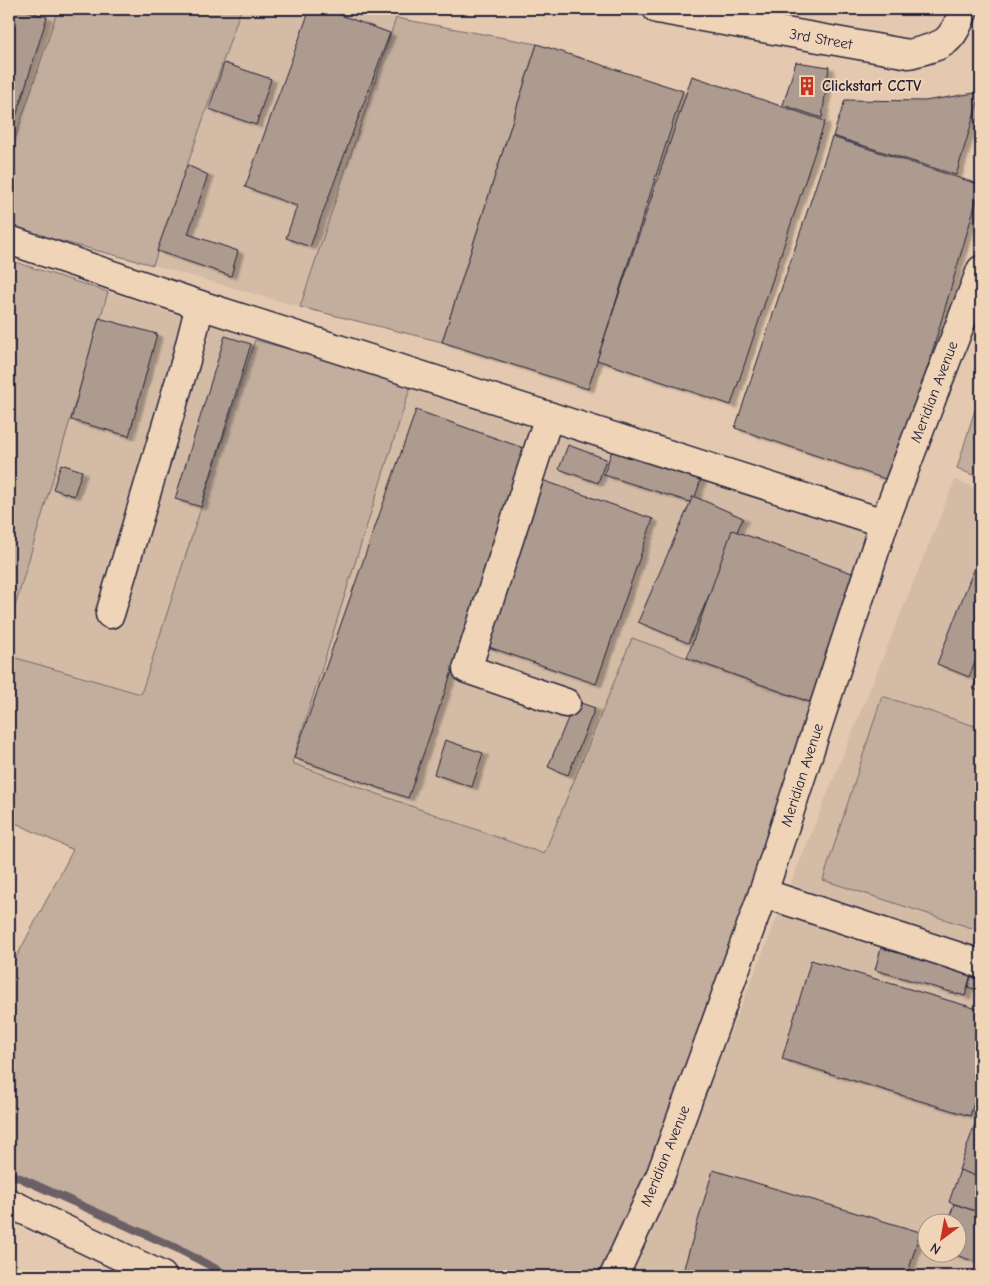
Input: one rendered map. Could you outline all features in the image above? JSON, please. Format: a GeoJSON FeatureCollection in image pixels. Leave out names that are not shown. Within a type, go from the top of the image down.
{"type":"FeatureCollection","features":[{"type":"Feature","properties":{"kind":"street","name":"3rd Street"},"geometry":{"type":"LineString","coordinates":[[656,9],[908,54],[947,42],[958,26],[964,9]]}},
{"type":"Feature","properties":{"kind":"street"},"geometry":{"type":"LineString","coordinates":[[9,240],[200,305],[884,523]]}},
{"type":"Feature","properties":{"kind":"street","name":"Meridian Avenue"},"geometry":{"type":"LineString","coordinates":[[614,1276],[661,1174],[763,893],[884,523],[981,270]]}},
{"type":"Feature","properties":{"kind":"street"},"geometry":{"type":"LineString","coordinates":[[110,614],[186,360],[200,305]]}},
{"type":"Feature","properties":{"kind":"street"},"geometry":{"type":"LineString","coordinates":[[549,416],[467,669],[566,703]]}},
{"type":"Feature","properties":{"kind":"street"},"geometry":{"type":"LineString","coordinates":[[763,893],[981,964]]}},
{"type":"Feature","properties":{"kind":"street"},"geometry":{"type":"LineString","coordinates":[[9,1203],[162,1276]]}},
{"type":"Feature","properties":{"kind":"shaded area"},"geometry":{"type":"Polygon","coordinates":[[[9,9],[58,9],[9,157],[9,9]]]}},
{"type":"Feature","properties":{"kind":"shaded area"},"geometry":{"type":"Polygon","coordinates":[[[58,9],[241,9],[153,265],[9,228],[9,157],[58,9]]]}},
{"type":"Feature","properties":{"kind":"shaded area"},"geometry":{"type":"Polygon","coordinates":[[[241,9],[346,9],[396,18],[300,307],[153,265],[241,9]]]}},
{"type":"Feature","properties":{"kind":"shaded area"},"geometry":{"type":"Polygon","coordinates":[[[396,18],[537,44],[442,342],[300,307],[396,18]]]}},
{"type":"Feature","properties":{"kind":"shaded area"},"geometry":{"type":"Polygon","coordinates":[[[9,260],[108,292],[9,627],[9,260]]]}},
{"type":"Feature","properties":{"kind":"shaded area"},"geometry":{"type":"Polygon","coordinates":[[[108,292],[255,340],[141,694],[9,656],[9,627],[108,292]]]}},
{"type":"Feature","properties":{"kind":"shaded area"},"geometry":{"type":"Polygon","coordinates":[[[255,340],[412,382],[292,763],[544,854],[632,638],[818,705],[663,1176],[607,1276],[230,1276],[174,1247],[9,1173],[9,971],[73,850],[9,820],[9,656],[141,694],[255,340]]]}},
{"type":"Feature","properties":{"kind":"shaded area"},"geometry":{"type":"Polygon","coordinates":[[[412,382],[879,527],[818,705],[632,639],[544,854],[292,763],[412,382]]]}},
{"type":"Feature","properties":{"kind":"shaded area"},"geometry":{"type":"Polygon","coordinates":[[[981,390],[981,479],[957,468],[981,390]]]}},
{"type":"Feature","properties":{"kind":"shaded area"},"geometry":{"type":"Polygon","coordinates":[[[955,480],[981,490],[981,1276],[631,1276],[955,480]]]}},
{"type":"Feature","properties":{"kind":"shaded area"},"geometry":{"type":"Polygon","coordinates":[[[882,696],[981,728],[981,931],[823,880],[882,696]]]}},
{"type":"Feature","properties":{"kind":"building"},"geometry":{"type":"Polygon","coordinates":[[[9,9],[21,9],[47,17],[9,139],[9,9]]]}},
{"type":"Feature","properties":{"kind":"building"},"geometry":{"type":"Polygon","coordinates":[[[310,9],[324,9],[390,33],[310,247],[286,238],[297,206],[245,187],[310,9]]]}},
{"type":"Feature","properties":{"kind":"building"},"geometry":{"type":"Polygon","coordinates":[[[537,44],[683,91],[588,389],[442,342],[537,44]]]}},
{"type":"Feature","properties":{"kind":"building","name":"Clickstart CCTV"},"geometry":{"type":"Polygon","coordinates":[[[796,62],[829,67],[822,118],[783,105],[796,62]]]}},
{"type":"Feature","properties":{"kind":"building"},"geometry":{"type":"Polygon","coordinates":[[[224,63],[271,79],[256,125],[209,109],[224,63]]]}},
{"type":"Feature","properties":{"kind":"building"},"geometry":{"type":"Polygon","coordinates":[[[692,76],[825,121],[731,405],[597,360],[692,76]]]}},
{"type":"Feature","properties":{"kind":"building"},"geometry":{"type":"Polygon","coordinates":[[[981,92],[956,175],[833,136],[845,100],[925,101],[981,92]]]}},
{"type":"Feature","properties":{"kind":"building"},"geometry":{"type":"Polygon","coordinates":[[[832,137],[981,185],[894,482],[735,428],[832,137]]]}},
{"type":"Feature","properties":{"kind":"building"},"geometry":{"type":"Polygon","coordinates":[[[187,165],[208,175],[188,234],[238,251],[231,276],[157,251],[187,165]]]}},
{"type":"Feature","properties":{"kind":"building"},"geometry":{"type":"Polygon","coordinates":[[[99,318],[157,334],[129,436],[71,420],[99,318]]]}},
{"type":"Feature","properties":{"kind":"building"},"geometry":{"type":"Polygon","coordinates":[[[225,336],[251,344],[201,507],[175,499],[225,336]]]}},
{"type":"Feature","properties":{"kind":"building"},"geometry":{"type":"Polygon","coordinates":[[[416,410],[529,450],[408,798],[294,758],[416,410]]]}},
{"type":"Feature","properties":{"kind":"building"},"geometry":{"type":"Polygon","coordinates":[[[568,445],[606,459],[598,483],[559,469],[568,445]]]}},
{"type":"Feature","properties":{"kind":"building"},"geometry":{"type":"Polygon","coordinates":[[[612,450],[701,479],[693,503],[604,475],[612,450]]]}},
{"type":"Feature","properties":{"kind":"building"},"geometry":{"type":"Polygon","coordinates":[[[61,464],[82,471],[74,496],[53,489],[61,464]]]}},
{"type":"Feature","properties":{"kind":"building"},"geometry":{"type":"Polygon","coordinates":[[[539,479],[653,519],[596,684],[483,645],[539,479]]]}},
{"type":"Feature","properties":{"kind":"building"},"geometry":{"type":"Polygon","coordinates":[[[693,496],[743,518],[688,643],[638,622],[693,496]]]}},
{"type":"Feature","properties":{"kind":"building"},"geometry":{"type":"Polygon","coordinates":[[[732,530],[863,577],[818,705],[687,658],[732,530]]]}},
{"type":"Feature","properties":{"kind":"building"},"geometry":{"type":"Polygon","coordinates":[[[979,556],[981,556],[981,647],[969,677],[937,664],[979,556]]]}},
{"type":"Feature","properties":{"kind":"building"},"geometry":{"type":"Polygon","coordinates":[[[981,664],[981,692],[973,689],[981,664]]]}},
{"type":"Feature","properties":{"kind":"building"},"geometry":{"type":"Polygon","coordinates":[[[575,701],[595,708],[568,775],[548,767],[575,701]]]}},
{"type":"Feature","properties":{"kind":"building"},"geometry":{"type":"Polygon","coordinates":[[[445,740],[483,753],[472,787],[434,774],[445,740]]]}},
{"type":"Feature","properties":{"kind":"building"},"geometry":{"type":"Polygon","coordinates":[[[881,948],[971,974],[965,996],[875,970],[881,948]]]}},
{"type":"Feature","properties":{"kind":"building"},"geometry":{"type":"Polygon","coordinates":[[[811,960],[981,1010],[981,1079],[970,1116],[782,1059],[811,960]]]}},
{"type":"Feature","properties":{"kind":"building"},"geometry":{"type":"Polygon","coordinates":[[[972,974],[981,977],[981,991],[968,987],[972,974]]]}},
{"type":"Feature","properties":{"kind":"building"},"geometry":{"type":"Polygon","coordinates":[[[981,1106],[981,1178],[959,1170],[981,1106]]]}},
{"type":"Feature","properties":{"kind":"building"},"geometry":{"type":"Polygon","coordinates":[[[713,1170],[918,1231],[918,1239],[907,1276],[713,1276],[684,1268],[713,1170]]]}},
{"type":"Feature","properties":{"kind":"building"},"geometry":{"type":"Polygon","coordinates":[[[960,1170],[981,1178],[981,1213],[949,1202],[960,1170]]]}},
{"type":"Feature","properties":{"kind":"building"},"geometry":{"type":"Polygon","coordinates":[[[954,1204],[981,1213],[981,1264],[968,1259],[968,1212],[951,1212],[954,1204]]]}},
{"type":"Feature","properties":{"kind":"building"},"geometry":{"type":"Polygon","coordinates":[[[702,1271],[718,1276],[701,1276],[702,1271]]]}},
{"type":"Feature","properties":{"kind":"waterway"},"geometry":{"type":"LineString","coordinates":[[9,1173],[174,1247],[230,1276]]}},
{"type":"Feature","properties":{"kind":"place","name":"Clickstart CCTV"},"geometry":{"type":"Point","coordinates":[807,86]}}]}
